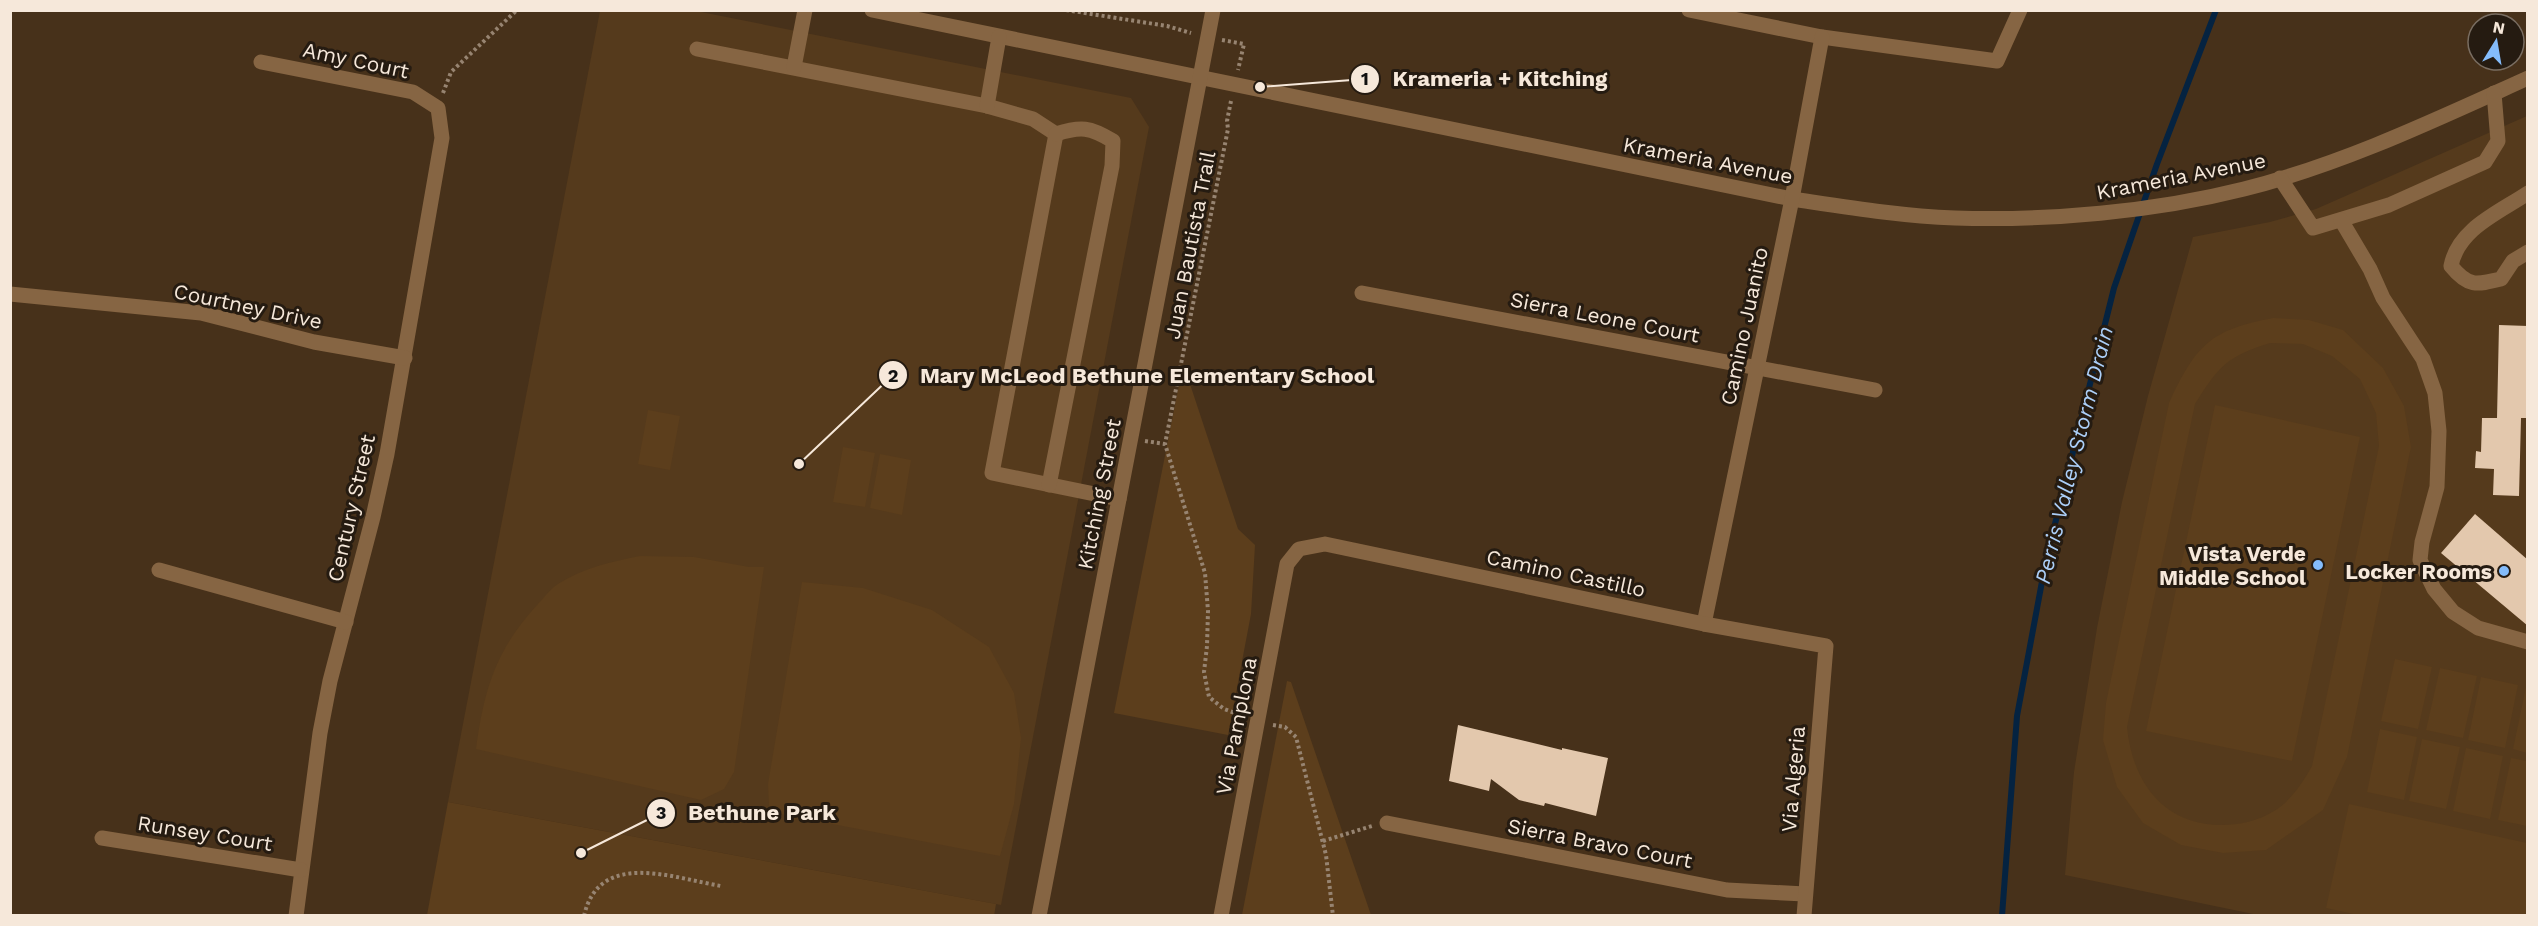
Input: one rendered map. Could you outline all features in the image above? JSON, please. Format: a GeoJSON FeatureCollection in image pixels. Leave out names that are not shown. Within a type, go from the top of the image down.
{"type":"FeatureCollection","features":[{"type":"Feature","properties":{"kind":"street"},"geometry":{"type":"LineString","coordinates":[[794,67],[805,10]]}},
{"type":"Feature","properties":{"kind":"street","name":"Krameria Avenue"},"geometry":{"type":"LineString","coordinates":[[872,10],[1792,199],[1869,211],[1956,218],[2089,215],[2190,200],[2244,189],[2325,164],[2406,133],[2528,78]]}},
{"type":"Feature","properties":{"kind":"street","name":"Kitching Street"},"geometry":{"type":"LineString","coordinates":[[1039,915],[1213,10]]}},
{"type":"Feature","properties":{"kind":"street"},"geometry":{"type":"LineString","coordinates":[[1689,10],[1822,37],[1997,61],[2020,10]]}},
{"type":"Feature","properties":{"kind":"street"},"geometry":{"type":"LineString","coordinates":[[987,106],[999,37]]}},
{"type":"Feature","properties":{"kind":"street","name":"Camino Juanito"},"geometry":{"type":"LineString","coordinates":[[1704,624],[1792,199],[1822,37]]}},
{"type":"Feature","properties":{"kind":"street"},"geometry":{"type":"LineString","coordinates":[[697,49],[987,106],[1033,119],[1056,134]]}},
{"type":"Feature","properties":{"kind":"street","name":"Amy Court"},"geometry":{"type":"LineString","coordinates":[[261,62],[413,92],[438,108]]}},
{"type":"Feature","properties":{"kind":"street"},"geometry":{"type":"LineString","coordinates":[[2280,178],[2313,228],[2390,205],[2485,162],[2498,141],[2494,93]]}},
{"type":"Feature","properties":{"kind":"street","name":"Century Street"},"geometry":{"type":"LineString","coordinates":[[296,915],[320,733],[373,517],[405,358],[442,138],[438,108]]}},
{"type":"Feature","properties":{"kind":"street"},"geometry":{"type":"LineString","coordinates":[[1049,485],[1112,166],[1113,141],[1094,130],[1075,128],[1056,134]]}},
{"type":"Feature","properties":{"kind":"street"},"geometry":{"type":"LineString","coordinates":[[1056,134],[992,473],[1119,499]]}},
{"type":"Feature","properties":{"kind":"street"},"geometry":{"type":"LineString","coordinates":[[2528,193],[2476,227],[2460,241],[2451,266],[2462,279],[2478,285],[2501,279],[2513,261],[2528,252]]}},
{"type":"Feature","properties":{"kind":"street"},"geometry":{"type":"LineString","coordinates":[[2342,220],[2370,269],[2383,298],[2423,359],[2436,393],[2439,431],[2437,487],[2422,542],[2420,560],[2434,590],[2453,612],[2478,628],[2528,642]]}},
{"type":"Feature","properties":{"kind":"street","name":"Sierra Leone Court"},"geometry":{"type":"LineString","coordinates":[[1362,293],[1875,390]]}},
{"type":"Feature","properties":{"kind":"street","name":"Courtney Drive"},"geometry":{"type":"LineString","coordinates":[[10,294],[201,313],[314,342],[405,358]]}},
{"type":"Feature","properties":{"kind":"street","name":"Camino Castillo"},"geometry":{"type":"LineString","coordinates":[[1299,549],[1325,544],[1704,624],[1826,646]]}},
{"type":"Feature","properties":{"kind":"street","name":"Via Pamplona"},"geometry":{"type":"LineString","coordinates":[[1221,915],[1287,564],[1299,549]]}},
{"type":"Feature","properties":{"kind":"street"},"geometry":{"type":"LineString","coordinates":[[159,570],[346,621]]}},
{"type":"Feature","properties":{"kind":"street","name":"Via Algeria"},"geometry":{"type":"LineString","coordinates":[[1804,915],[1826,646]]}},
{"type":"Feature","properties":{"kind":"street","name":"Sierra Bravo Court"},"geometry":{"type":"LineString","coordinates":[[1388,823],[1727,890],[1805,894]]}},
{"type":"Feature","properties":{"kind":"street","name":"Runsey Court"},"geometry":{"type":"LineString","coordinates":[[102,838],[302,870]]}},
{"type":"Feature","properties":{"kind":"path"},"geometry":{"type":"LineString","coordinates":[[438,108],[451,72],[517,10]]}},
{"type":"Feature","properties":{"kind":"path"},"geometry":{"type":"LineString","coordinates":[[1066,10],[1167,26]]}},
{"type":"Feature","properties":{"kind":"path","name":"Juan Bautista Trail"},"geometry":{"type":"LineString","coordinates":[[1227,121],[1228,129],[1165,444],[1205,573],[1208,634],[1204,672],[1209,697],[1224,709],[1258,721],[1285,727],[1296,737],[1323,841],[1333,915]]}},
{"type":"Feature","properties":{"kind":"path"},"geometry":{"type":"LineString","coordinates":[[1323,841],[1388,823]]}},
{"type":"Feature","properties":{"kind":"path"},"geometry":{"type":"LineString","coordinates":[[584,915],[587,901],[603,880],[626,873],[642,872],[721,886]]}},
{"type":"Feature","properties":{"kind":"shaded area"},"geometry":{"type":"Polygon","coordinates":[[[600,11],[696,11],[1131,98],[1149,127],[1001,905],[448,802],[600,11]]]}},
{"type":"Feature","properties":{"kind":"shaded area","name":"Vista Verde Middle School"},"geometry":{"type":"Polygon","coordinates":[[[2527,116],[2527,915],[2258,915],[2065,875],[2074,772],[2097,628],[2122,502],[2148,396],[2193,237],[2270,222],[2316,209],[2527,116]]]}},
{"type":"Feature","properties":{"kind":"shaded area"},"geometry":{"type":"Polygon","coordinates":[[[2273,318],[2309,320],[2343,330],[2383,368],[2404,406],[2411,447],[2347,757],[2323,810],[2266,850],[2223,853],[2181,845],[2143,823],[2117,787],[2103,740],[2106,703],[2169,403],[2188,367],[2208,343],[2234,328],[2273,318]],[[2270,343],[2233,358],[2211,380],[2195,404],[2127,727],[2136,765],[2154,796],[2167,808],[2201,823],[2235,824],[2249,822],[2268,814],[2291,797],[2312,766],[2379,446],[2376,413],[2360,379],[2332,356],[2303,344],[2270,343]]]}},
{"type":"Feature","properties":{"kind":"shaded area"},"geometry":{"type":"Polygon","coordinates":[[[1181,375],[1187,375],[1238,529],[1255,545],[1251,614],[1228,735],[1114,713],[1181,375]]]}},
{"type":"Feature","properties":{"kind":"shaded area"},"geometry":{"type":"Polygon","coordinates":[[[2215,405],[2360,437],[2292,761],[2146,731],[2215,405]]]}},
{"type":"Feature","properties":{"kind":"shaded area"},"geometry":{"type":"Polygon","coordinates":[[[648,410],[680,416],[670,470],[638,464],[648,410]]]}},
{"type":"Feature","properties":{"kind":"shaded area"},"geometry":{"type":"Polygon","coordinates":[[[843,447],[875,453],[865,507],[833,502],[843,447]]]}},
{"type":"Feature","properties":{"kind":"shaded area"},"geometry":{"type":"Polygon","coordinates":[[[880,454],[911,460],[902,515],[870,508],[880,454]]]}},
{"type":"Feature","properties":{"kind":"shaded area"},"geometry":{"type":"Polygon","coordinates":[[[640,556],[694,557],[749,567],[764,567],[734,772],[724,789],[701,800],[476,749],[483,707],[502,654],[524,621],[552,588],[567,578],[597,566],[640,556]]]}},
{"type":"Feature","properties":{"kind":"shaded area"},"geometry":{"type":"Polygon","coordinates":[[[802,582],[863,588],[932,610],[989,647],[1014,693],[1021,738],[1014,804],[1000,856],[780,814],[769,806],[768,784],[802,582]]]}},
{"type":"Feature","properties":{"kind":"shaded area"},"geometry":{"type":"Polygon","coordinates":[[[2395,659],[2432,667],[2418,729],[2381,721],[2395,659]]]}},
{"type":"Feature","properties":{"kind":"shaded area"},"geometry":{"type":"Polygon","coordinates":[[[2440,668],[2477,676],[2463,738],[2426,730],[2440,668]]]}},
{"type":"Feature","properties":{"kind":"shaded area"},"geometry":{"type":"Polygon","coordinates":[[[2481,677],[2518,685],[2505,748],[2468,740],[2481,677]]]}},
{"type":"Feature","properties":{"kind":"shaded area"},"geometry":{"type":"Polygon","coordinates":[[[1287,681],[1291,682],[1371,915],[1242,915],[1287,681]]]}},
{"type":"Feature","properties":{"kind":"shaded area"},"geometry":{"type":"Polygon","coordinates":[[[2526,687],[2528,687],[2527,753],[2513,749],[2526,687]]]}},
{"type":"Feature","properties":{"kind":"shaded area"},"geometry":{"type":"Polygon","coordinates":[[[2380,729],[2417,737],[2404,800],[2367,792],[2380,729]]]}},
{"type":"Feature","properties":{"kind":"shaded area"},"geometry":{"type":"Polygon","coordinates":[[[2422,739],[2460,747],[2446,809],[2409,801],[2422,739]]]}},
{"type":"Feature","properties":{"kind":"shaded area"},"geometry":{"type":"Polygon","coordinates":[[[2466,748],[2503,756],[2490,819],[2453,811],[2466,748]]]}},
{"type":"Feature","properties":{"kind":"shaded area"},"geometry":{"type":"Polygon","coordinates":[[[2511,758],[2527,761],[2527,826],[2498,820],[2511,758]]]}},
{"type":"Feature","properties":{"kind":"shaded area"},"geometry":{"type":"Polygon","coordinates":[[[448,802],[996,904],[994,916],[427,915],[448,802]]]}},
{"type":"Feature","properties":{"kind":"shaded area"},"geometry":{"type":"Polygon","coordinates":[[[2349,804],[2527,843],[2527,915],[2362,916],[2326,908],[2349,804]]]}},
{"type":"Feature","properties":{"kind":"building"},"geometry":{"type":"Polygon","coordinates":[[[2499,325],[2528,326],[2528,418],[2521,418],[2519,496],[2493,495],[2494,469],[2475,468],[2476,451],[2481,452],[2482,418],[2497,418],[2499,325]]]}},
{"type":"Feature","properties":{"kind":"building"},"geometry":{"type":"Polygon","coordinates":[[[2475,514],[2528,560],[2528,626],[2441,553],[2475,514]]]}},
{"type":"Feature","properties":{"kind":"building"},"geometry":{"type":"Polygon","coordinates":[[[1458,725],[1562,750],[1562,748],[1608,758],[1596,816],[1545,803],[1544,806],[1519,800],[1491,779],[1489,791],[1449,781],[1458,725]]]}},
{"type":"Feature","properties":{"kind":"waterway","name":"Perris Valley Storm Drain"},"geometry":{"type":"LineString","coordinates":[[2002,916],[2017,716],[2046,560],[2114,288],[2157,164],[2216,10]]}},
{"type":"Feature","properties":{"kind":"place","name":"Krameria + Kitching"},"geometry":{"type":"Point","coordinates":[1260,87]}},
{"type":"Feature","properties":{"kind":"place","name":"Mary McLeod Bethune Elementary School"},"geometry":{"type":"Point","coordinates":[799,464]}},
{"type":"Feature","properties":{"kind":"place","name":"Vista Verde Middle School"},"geometry":{"type":"Point","coordinates":[2318,565]}},
{"type":"Feature","properties":{"kind":"place","name":"Locker Rooms"},"geometry":{"type":"Point","coordinates":[2504,571]}},
{"type":"Feature","properties":{"kind":"place","name":"Bethune Park"},"geometry":{"type":"Point","coordinates":[581,853]}}]}
